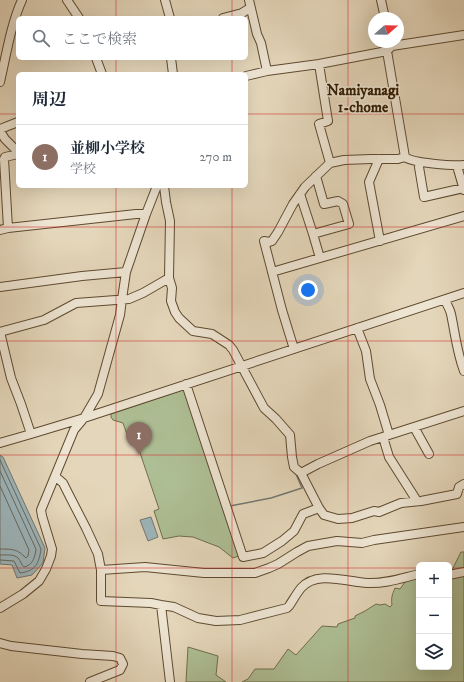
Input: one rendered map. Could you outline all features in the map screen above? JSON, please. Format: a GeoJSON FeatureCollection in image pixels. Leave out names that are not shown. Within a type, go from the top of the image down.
{"type":"FeatureCollection","features":[{"type":"Feature","properties":{"kind":"street"},"geometry":{"type":"LineString","coordinates":[[0,82],[18,8],[22,0]]}},
{"type":"Feature","properties":{"kind":"street"},"geometry":{"type":"LineString","coordinates":[[67,0],[78,16]]}},
{"type":"Feature","properties":{"kind":"street"},"geometry":{"type":"LineString","coordinates":[[165,0],[169,16]]}},
{"type":"Feature","properties":{"kind":"street"},"geometry":{"type":"LineString","coordinates":[[381,0],[384,12]]}},
{"type":"Feature","properties":{"kind":"street"},"geometry":{"type":"LineString","coordinates":[[231,16],[242,13],[250,4]]}},
{"type":"Feature","properties":{"kind":"street"},"geometry":{"type":"LineString","coordinates":[[250,4],[267,71]]}},
{"type":"Feature","properties":{"kind":"street"},"geometry":{"type":"LineString","coordinates":[[404,44],[464,34]]}},
{"type":"Feature","properties":{"kind":"street"},"geometry":{"type":"LineString","coordinates":[[248,76],[267,71],[319,64],[382,48]]}},
{"type":"Feature","properties":{"kind":"street"},"geometry":{"type":"LineString","coordinates":[[390,48],[405,157]]}},
{"type":"Feature","properties":{"kind":"street"},"geometry":{"type":"LineString","coordinates":[[97,60],[101,72]]}},
{"type":"Feature","properties":{"kind":"street"},"geometry":{"type":"LineString","coordinates":[[172,60],[173,72]]}},
{"type":"Feature","properties":{"kind":"street"},"geometry":{"type":"LineString","coordinates":[[319,64],[328,121],[319,124],[330,163]]}},
{"type":"Feature","properties":{"kind":"street"},"geometry":{"type":"LineString","coordinates":[[16,123],[0,130],[5,139],[16,151]]}},
{"type":"Feature","properties":{"kind":"street"},"geometry":{"type":"LineString","coordinates":[[16,154],[4,159],[4,229],[146,214]]}},
{"type":"Feature","properties":{"kind":"street"},"geometry":{"type":"LineString","coordinates":[[294,349],[264,241],[272,241],[293,204],[305,187],[330,163],[344,160],[398,159],[405,157],[420,162],[461,165],[464,189],[424,197],[420,162]]}},
{"type":"Feature","properties":{"kind":"street"},"geometry":{"type":"LineString","coordinates":[[379,159],[370,182],[380,241]]}},
{"type":"Feature","properties":{"kind":"street"},"geometry":{"type":"LineString","coordinates":[[313,234],[349,224],[343,204],[338,201],[324,204],[316,176]]}},
{"type":"Feature","properties":{"kind":"street"},"geometry":{"type":"LineString","coordinates":[[0,608],[23,594],[39,581],[49,563],[52,549],[42,516],[42,510],[74,430],[84,418],[98,394],[120,315],[126,272],[146,214],[157,188]]}},
{"type":"Feature","properties":{"kind":"street"},"geometry":{"type":"LineString","coordinates":[[164,188],[170,221],[169,278],[172,288],[171,301],[175,312],[179,318],[193,331],[212,334],[229,345],[233,350],[264,408],[276,419],[290,436],[294,467],[301,473],[324,515],[338,519],[352,518],[374,511],[379,512],[401,503],[458,494],[459,487],[464,484]]}},
{"type":"Feature","properties":{"kind":"street"},"geometry":{"type":"LineString","coordinates":[[300,194],[320,258]]}},
{"type":"Feature","properties":{"kind":"street"},"geometry":{"type":"LineString","coordinates":[[272,272],[464,216]]}},
{"type":"Feature","properties":{"kind":"street"},"geometry":{"type":"LineString","coordinates":[[0,286],[126,272]]}},
{"type":"Feature","properties":{"kind":"street"},"geometry":{"type":"LineString","coordinates":[[31,434],[22,404],[11,378],[0,332],[44,320],[76,303],[129,299],[169,278]]}},
{"type":"Feature","properties":{"kind":"street"},"geometry":{"type":"LineString","coordinates":[[0,443],[84,418],[464,293]]}},
{"type":"Feature","properties":{"kind":"street"},"geometry":{"type":"LineString","coordinates":[[445,300],[451,312],[453,327],[464,371]]}},
{"type":"Feature","properties":{"kind":"street"},"geometry":{"type":"LineString","coordinates":[[357,328],[366,351],[370,379],[380,405],[389,457],[418,501]]}},
{"type":"Feature","properties":{"kind":"street"},"geometry":{"type":"LineString","coordinates":[[186,384],[243,557],[263,553],[282,541],[294,531],[303,514],[319,508]]}},
{"type":"Feature","properties":{"kind":"street"},"geometry":{"type":"LineString","coordinates":[[301,473],[359,445],[464,411]]}},
{"type":"Feature","properties":{"kind":"street"},"geometry":{"type":"LineString","coordinates":[[414,427],[429,454]]}},
{"type":"Feature","properties":{"kind":"street"},"geometry":{"type":"LineString","coordinates":[[56,477],[63,483],[98,554],[101,570],[101,601],[150,603],[161,605],[174,608],[198,618],[216,622],[240,620],[287,608],[290,606],[302,587],[308,582],[316,579],[327,578],[367,583],[382,583],[416,575]]}},
{"type":"Feature","properties":{"kind":"street"},"geometry":{"type":"LineString","coordinates":[[101,570],[145,567],[204,573],[256,573],[278,564],[308,546],[337,541],[362,543],[464,527]]}},
{"type":"Feature","properties":{"kind":"street"},"geometry":{"type":"LineString","coordinates":[[452,574],[464,572]]}},
{"type":"Feature","properties":{"kind":"street"},"geometry":{"type":"LineString","coordinates":[[161,605],[170,682]]}},
{"type":"Feature","properties":{"kind":"street"},"geometry":{"type":"LineString","coordinates":[[0,643],[11,646],[114,656],[120,658],[123,664],[120,670],[90,682]]}},
{"type":"Feature","properties":{"kind":"green space"},"geometry":{"type":"Polygon","coordinates":[[[186,389],[239,556],[233,558],[219,547],[193,537],[179,536],[163,539],[154,511],[159,509],[134,435],[128,437],[123,423],[113,420],[111,417],[111,414],[186,389]]]}},
{"type":"Feature","properties":{"kind":"green space"},"geometry":{"type":"Polygon","coordinates":[[[461,552],[464,552],[464,682],[242,682],[248,679],[255,669],[274,669],[288,649],[296,655],[322,626],[337,627],[338,624],[355,618],[355,616],[376,604],[385,604],[390,607],[392,605],[392,596],[395,588],[400,589],[408,578],[416,577],[416,670],[452,670],[452,570],[461,552]]]}},
{"type":"Feature","properties":{"kind":"green space"},"geometry":{"type":"Polygon","coordinates":[[[188,647],[218,656],[216,675],[226,682],[186,682],[188,647]]]}},
{"type":"Feature","properties":{"kind":"water"},"geometry":{"type":"Polygon","coordinates":[[[0,455],[3,457],[45,548],[43,563],[32,575],[17,578],[12,565],[0,564],[0,455]]]}},
{"type":"Feature","properties":{"kind":"water"},"geometry":{"type":"Polygon","coordinates":[[[151,517],[158,537],[148,541],[140,520],[151,517]]]}},
{"type":"Feature","properties":{"kind":"waterway"},"geometry":{"type":"LineString","coordinates":[[230,506],[271,498],[302,488],[296,474]]}},
{"type":"Feature","properties":{"kind":"place","name":"並柳小学校"},"geometry":{"type":"Point","coordinates":[139,455]}},
{"type":"Feature","properties":{"kind":"district","name":"Namiyanagi 1-chome"},"geometry":{"type":"Point","coordinates":[363,98]}}]}
